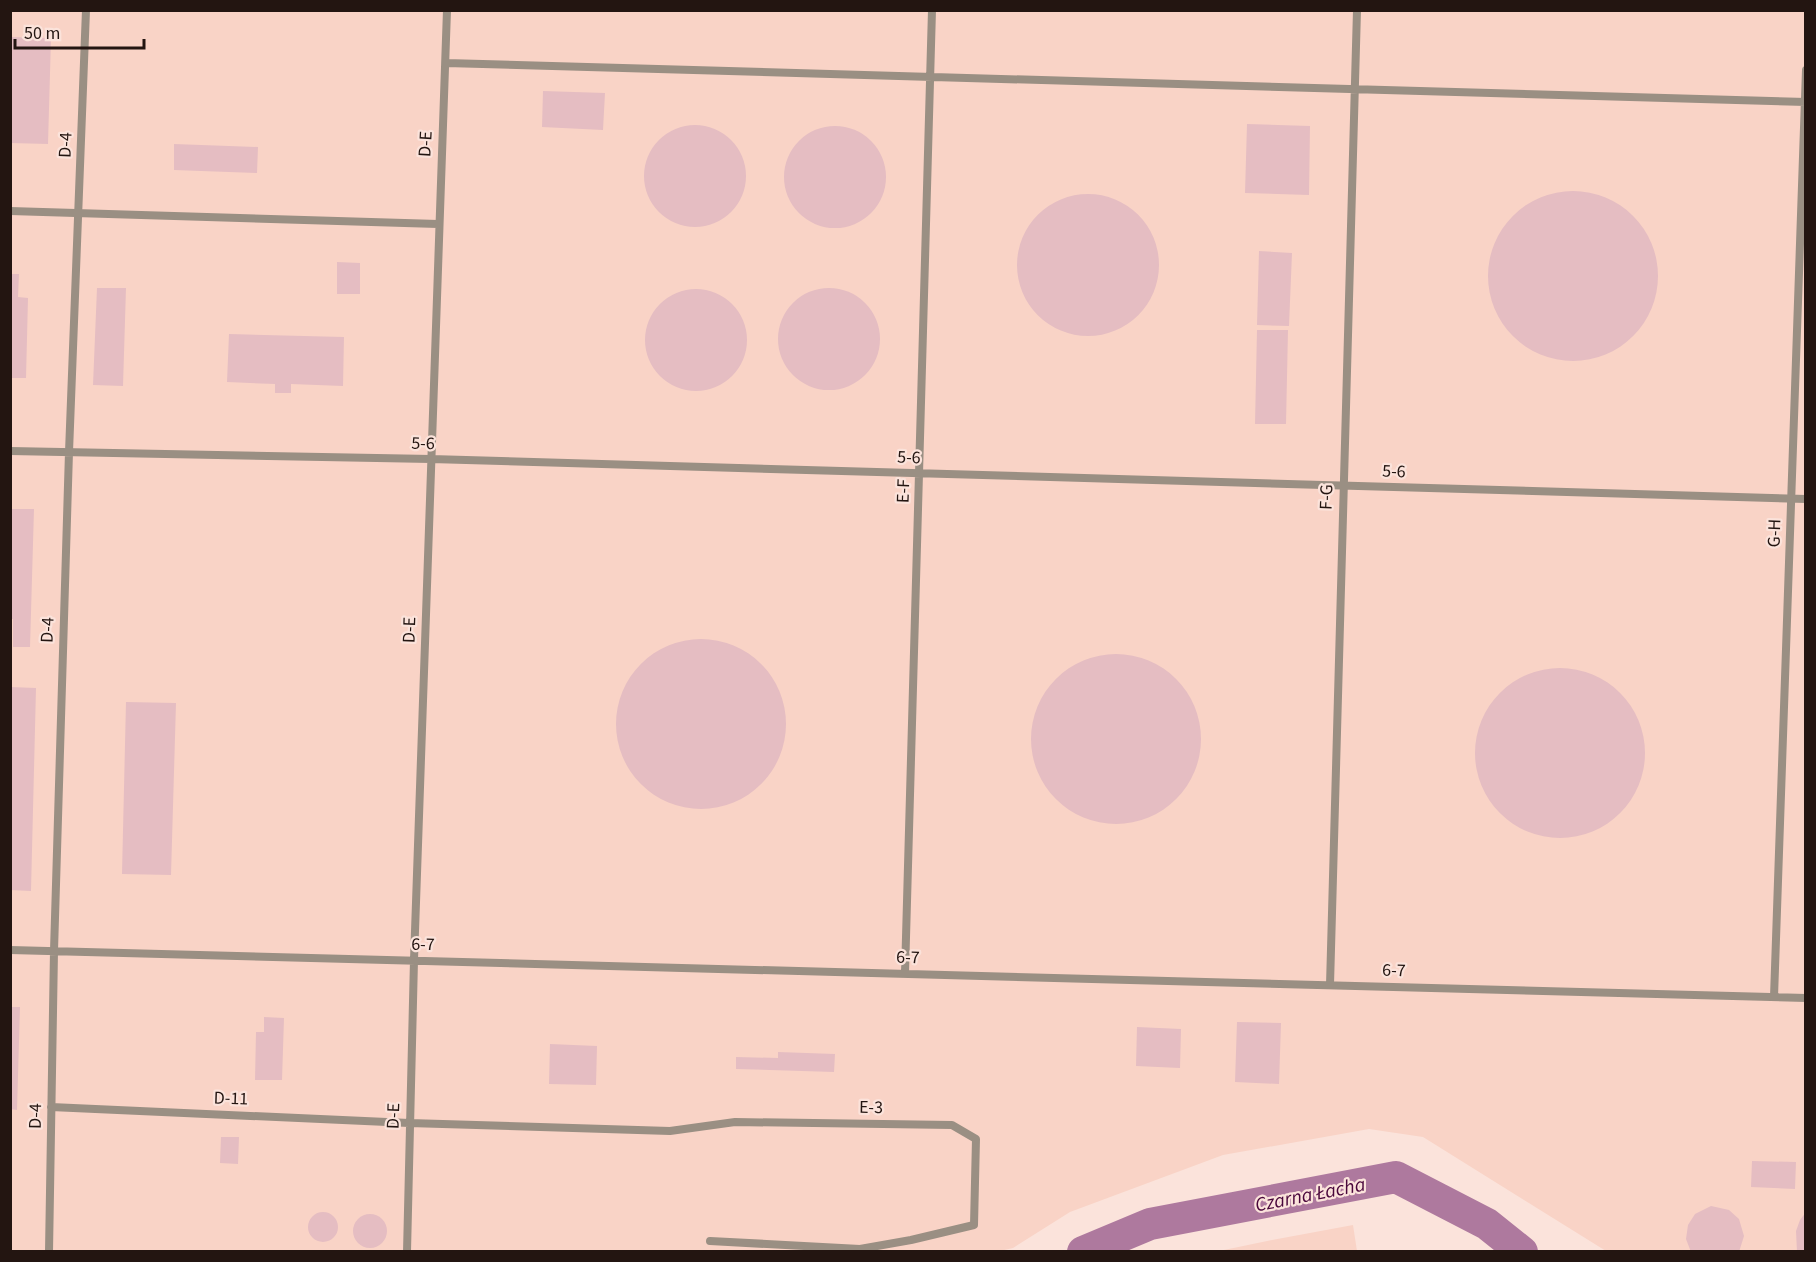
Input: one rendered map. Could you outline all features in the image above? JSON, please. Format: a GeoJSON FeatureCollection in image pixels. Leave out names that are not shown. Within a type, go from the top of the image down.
{"type":"FeatureCollection","features":[{"type":"Feature","properties":{"kind":"lane","name":"D-4"},"geometry":{"type":"LineString","coordinates":[[49,1251],[54,951],[69,452],[80,213],[86,10]]}},
{"type":"Feature","properties":{"kind":"lane","name":"D-E"},"geometry":{"type":"LineString","coordinates":[[407,1251],[414,960],[447,10]]}},
{"type":"Feature","properties":{"kind":"lane","name":"E-F"},"geometry":{"type":"LineString","coordinates":[[905,973],[932,10]]}},
{"type":"Feature","properties":{"kind":"lane","name":"F-G"},"geometry":{"type":"LineString","coordinates":[[1330,985],[1357,10]]}},
{"type":"Feature","properties":{"kind":"lane"},"geometry":{"type":"LineString","coordinates":[[446,63],[1805,102]]}},
{"type":"Feature","properties":{"kind":"lane","name":"G-H"},"geometry":{"type":"LineString","coordinates":[[1774,997],[1806,70]]}},
{"type":"Feature","properties":{"kind":"lane"},"geometry":{"type":"LineString","coordinates":[[10,211],[438,224]]}},
{"type":"Feature","properties":{"kind":"lane","name":"5-6"},"geometry":{"type":"LineString","coordinates":[[10,451],[431,459],[1806,499]]}},
{"type":"Feature","properties":{"kind":"lane","name":"6-7"},"geometry":{"type":"LineString","coordinates":[[10,950],[1806,998]]}},
{"type":"Feature","properties":{"kind":"lane","name":"D-11"},"geometry":{"type":"LineString","coordinates":[[51,1107],[409,1123]]}},
{"type":"Feature","properties":{"kind":"lane","name":"E-3"},"geometry":{"type":"LineString","coordinates":[[409,1123],[670,1131],[735,1122],[952,1125],[976,1139],[974,1225],[860,1249],[710,1241]]}},
{"type":"Feature","properties":{"kind":"shaded area"},"geometry":{"type":"Polygon","coordinates":[[[10,11],[1805,11],[1805,1251],[1606,1251],[1423,1137],[1369,1129],[1223,1155],[1070,1212],[1013,1248],[1000,1251],[11,1251],[10,11]]]}},
{"type":"Feature","properties":{"kind":"shaded area"},"geometry":{"type":"Polygon","coordinates":[[[1353,1225],[1357,1251],[1219,1251],[1272,1240],[1353,1225]]]}},
{"type":"Feature","properties":{"kind":"building"},"geometry":{"type":"Polygon","coordinates":[[[10,37],[51,38],[48,144],[10,143],[10,37]]]}},
{"type":"Feature","properties":{"kind":"building"},"geometry":{"type":"Polygon","coordinates":[[[543,91],[605,93],[603,130],[542,127],[543,91]]]}},
{"type":"Feature","properties":{"kind":"building"},"geometry":{"type":"Polygon","coordinates":[[[1247,124],[1310,126],[1309,195],[1245,193],[1247,124]]]}},
{"type":"Feature","properties":{"kind":"building"},"geometry":{"type":"Polygon","coordinates":[[[695,125],[715,129],[731,140],[742,156],[746,176],[742,196],[731,212],[715,223],[695,227],[675,223],[659,212],[648,196],[644,176],[648,156],[659,140],[675,129],[695,125]]]}},
{"type":"Feature","properties":{"kind":"building"},"geometry":{"type":"Polygon","coordinates":[[[835,126],[855,130],[871,141],[882,157],[886,177],[882,197],[871,213],[855,224],[835,228],[815,224],[799,213],[788,197],[784,177],[788,157],[799,141],[815,130],[835,126]]]}},
{"type":"Feature","properties":{"kind":"building"},"geometry":{"type":"Polygon","coordinates":[[[174,144],[258,147],[257,173],[174,170],[174,144]]]}},
{"type":"Feature","properties":{"kind":"building"},"geometry":{"type":"Polygon","coordinates":[[[1573,191],[1606,197],[1633,216],[1652,243],[1658,276],[1652,309],[1633,336],[1606,355],[1573,361],[1540,355],[1513,336],[1494,309],[1488,276],[1494,243],[1513,216],[1540,197],[1573,191]]]}},
{"type":"Feature","properties":{"kind":"building"},"geometry":{"type":"Polygon","coordinates":[[[1088,194],[1115,200],[1138,215],[1153,238],[1159,265],[1153,292],[1138,315],[1115,330],[1088,336],[1061,330],[1038,315],[1023,292],[1017,265],[1023,238],[1038,215],[1061,200],[1088,194]]]}},
{"type":"Feature","properties":{"kind":"building"},"geometry":{"type":"Polygon","coordinates":[[[1259,251],[1292,253],[1289,326],[1257,325],[1259,251]]]}},
{"type":"Feature","properties":{"kind":"building"},"geometry":{"type":"Polygon","coordinates":[[[337,262],[360,263],[360,294],[337,294],[337,262]]]}},
{"type":"Feature","properties":{"kind":"building"},"geometry":{"type":"Polygon","coordinates":[[[10,274],[19,274],[18,297],[28,298],[26,378],[10,378],[10,274]]]}},
{"type":"Feature","properties":{"kind":"building"},"geometry":{"type":"Polygon","coordinates":[[[97,288],[126,288],[123,386],[93,385],[97,288]]]}},
{"type":"Feature","properties":{"kind":"building"},"geometry":{"type":"Polygon","coordinates":[[[829,288],[849,292],[865,303],[876,319],[880,339],[876,359],[865,375],[849,386],[829,390],[809,386],[793,375],[782,359],[778,339],[782,319],[793,303],[809,292],[829,288]]]}},
{"type":"Feature","properties":{"kind":"building"},"geometry":{"type":"Polygon","coordinates":[[[696,289],[715,293],[732,304],[743,321],[747,340],[743,359],[732,376],[715,387],[696,391],[677,387],[660,376],[649,359],[645,340],[649,321],[660,304],[677,293],[696,289]]]}},
{"type":"Feature","properties":{"kind":"building"},"geometry":{"type":"Polygon","coordinates":[[[1257,330],[1288,330],[1286,424],[1255,424],[1257,330]]]}},
{"type":"Feature","properties":{"kind":"building"},"geometry":{"type":"Polygon","coordinates":[[[229,334],[344,337],[343,386],[291,384],[291,393],[275,393],[275,384],[227,382],[229,334]]]}},
{"type":"Feature","properties":{"kind":"building"},"geometry":{"type":"Polygon","coordinates":[[[10,509],[34,509],[30,647],[13,647],[13,619],[10,619],[10,509]]]}},
{"type":"Feature","properties":{"kind":"building"},"geometry":{"type":"Polygon","coordinates":[[[701,639],[734,645],[761,664],[780,691],[786,724],[780,757],[761,784],[734,803],[701,809],[668,803],[641,784],[622,757],[616,724],[622,691],[641,664],[668,645],[701,639]]]}},
{"type":"Feature","properties":{"kind":"building"},"geometry":{"type":"Polygon","coordinates":[[[1116,654],[1149,660],[1176,679],[1195,706],[1201,739],[1195,772],[1176,799],[1149,818],[1116,824],[1083,818],[1056,799],[1037,772],[1031,739],[1037,706],[1056,679],[1083,660],[1116,654]]]}},
{"type":"Feature","properties":{"kind":"building"},"geometry":{"type":"Polygon","coordinates":[[[1560,668],[1593,674],[1620,693],[1639,720],[1645,753],[1639,786],[1620,813],[1593,832],[1560,838],[1527,832],[1500,813],[1481,786],[1475,753],[1481,720],[1500,693],[1527,674],[1560,668]]]}},
{"type":"Feature","properties":{"kind":"building"},"geometry":{"type":"Polygon","coordinates":[[[10,687],[36,688],[31,891],[10,890],[10,687]]]}},
{"type":"Feature","properties":{"kind":"building"},"geometry":{"type":"Polygon","coordinates":[[[126,702],[176,703],[171,875],[122,874],[126,702]]]}},
{"type":"Feature","properties":{"kind":"building"},"geometry":{"type":"Polygon","coordinates":[[[10,1007],[20,1007],[17,1110],[10,1109],[10,1007]]]}},
{"type":"Feature","properties":{"kind":"building"},"geometry":{"type":"Polygon","coordinates":[[[264,1017],[284,1018],[282,1080],[255,1080],[256,1032],[264,1032],[264,1017]]]}},
{"type":"Feature","properties":{"kind":"building"},"geometry":{"type":"Polygon","coordinates":[[[1237,1022],[1281,1023],[1279,1084],[1235,1082],[1237,1022]]]}},
{"type":"Feature","properties":{"kind":"building"},"geometry":{"type":"Polygon","coordinates":[[[1137,1027],[1181,1029],[1180,1068],[1136,1066],[1137,1027]]]}},
{"type":"Feature","properties":{"kind":"building"},"geometry":{"type":"Polygon","coordinates":[[[550,1044],[597,1046],[596,1085],[549,1084],[550,1044]]]}},
{"type":"Feature","properties":{"kind":"building"},"geometry":{"type":"Polygon","coordinates":[[[778,1052],[835,1054],[834,1072],[736,1069],[736,1057],[778,1058],[778,1052]]]}},
{"type":"Feature","properties":{"kind":"building"},"geometry":{"type":"Polygon","coordinates":[[[221,1137],[239,1137],[238,1164],[220,1163],[221,1137]]]}},
{"type":"Feature","properties":{"kind":"building"},"geometry":{"type":"Polygon","coordinates":[[[1752,1161],[1796,1162],[1795,1189],[1751,1187],[1752,1161]]]}},
{"type":"Feature","properties":{"kind":"building"},"geometry":{"type":"Polygon","coordinates":[[[1711,1206],[1729,1210],[1739,1219],[1744,1236],[1739,1252],[1691,1252],[1686,1239],[1688,1225],[1695,1214],[1711,1206]]]}},
{"type":"Feature","properties":{"kind":"building"},"geometry":{"type":"Polygon","coordinates":[[[323,1212],[334,1216],[338,1227],[334,1238],[323,1242],[312,1238],[308,1227],[312,1216],[323,1212]]]}},
{"type":"Feature","properties":{"kind":"building"},"geometry":{"type":"Polygon","coordinates":[[[1806,1212],[1806,1252],[1797,1252],[1796,1231],[1806,1212]]]}},
{"type":"Feature","properties":{"kind":"building"},"geometry":{"type":"Polygon","coordinates":[[[370,1214],[382,1219],[387,1231],[382,1243],[370,1248],[358,1243],[353,1231],[358,1219],[370,1214]]]}},
{"type":"Feature","properties":{"kind":"waterway","name":"Czarna Łacha"},"geometry":{"type":"LineString","coordinates":[[1083,1252],[1150,1224],[1396,1177],[1487,1224],[1522,1252]]}}]}
